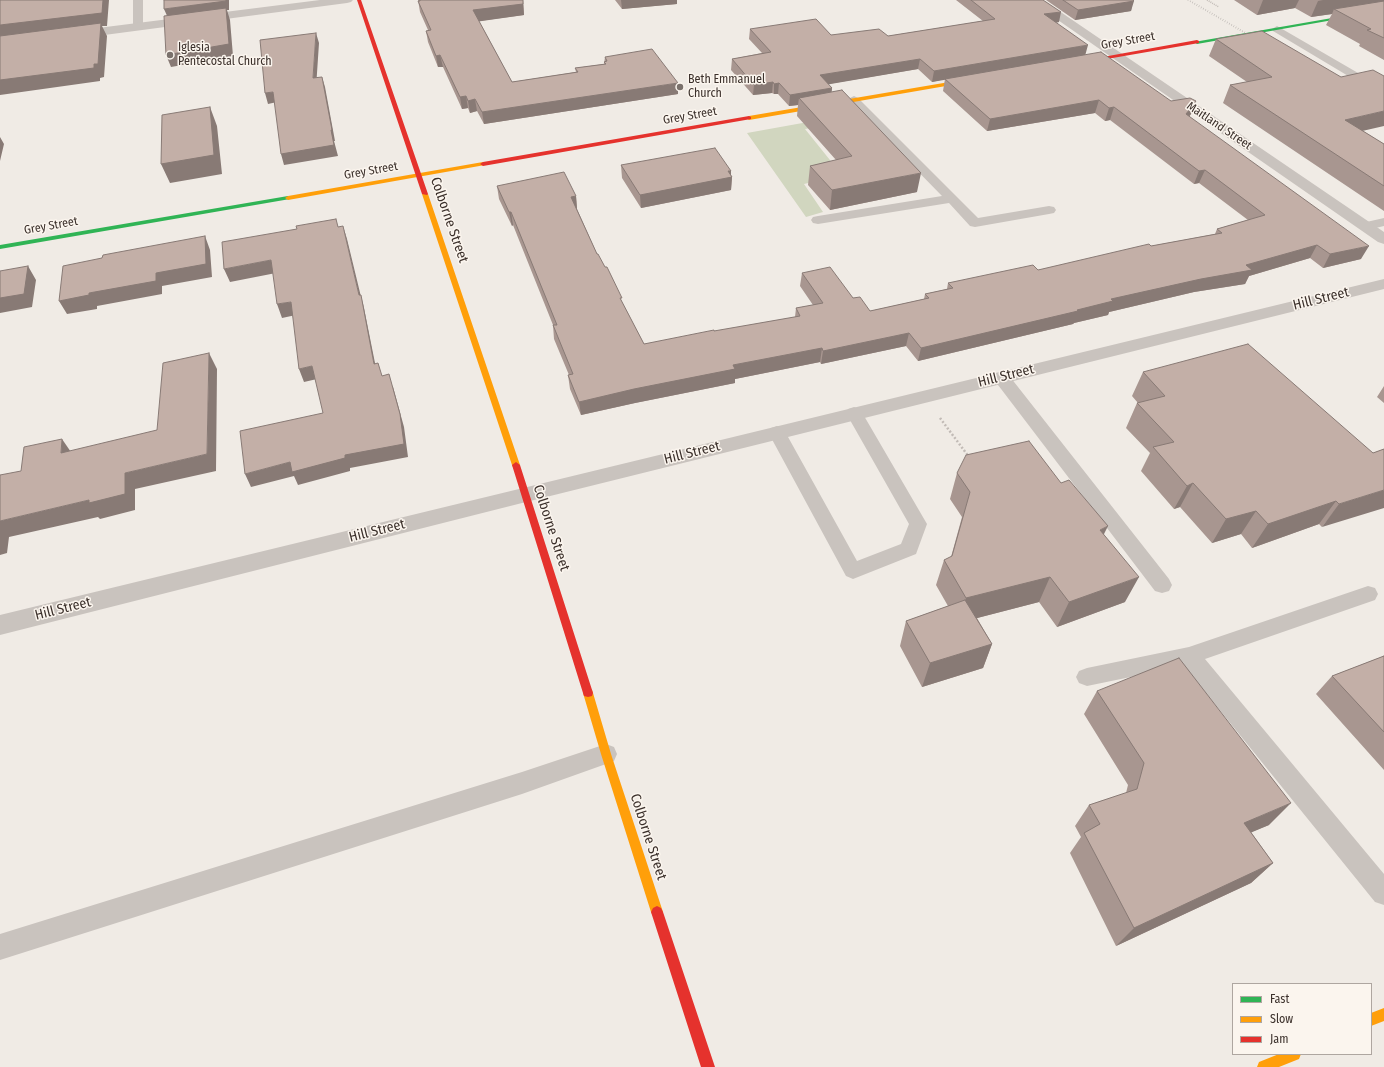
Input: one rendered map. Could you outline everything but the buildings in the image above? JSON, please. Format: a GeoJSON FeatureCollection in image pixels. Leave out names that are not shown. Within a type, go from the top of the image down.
{"type":"FeatureCollection","features":[{"type":"Feature","properties":{"kind":"street"},"geometry":{"type":"LineString","coordinates":[[61,37],[347,0]]}},
{"type":"Feature","properties":{"kind":"street","name":"Colborne Street"},"geometry":{"type":"LineString","coordinates":[[360,0],[526,494],[606,754],[708,1067]]}},
{"type":"Feature","properties":{"kind":"street","name":"Maitland Street"},"geometry":{"type":"LineString","coordinates":[[1035,0],[1384,239]]}},
{"type":"Feature","properties":{"kind":"street","name":"Grey Street"},"geometry":{"type":"LineString","coordinates":[[1069,63],[1384,10]]}},
{"type":"Feature","properties":{"kind":"street","name":"Grey Street"},"geometry":{"type":"LineString","coordinates":[[0,247],[984,78]]}},
{"type":"Feature","properties":{"kind":"street","name":"Hill Street"},"geometry":{"type":"LineString","coordinates":[[0,625],[854,413],[1384,284]]}},
{"type":"Feature","properties":{"kind":"street"},"geometry":{"type":"LineString","coordinates":[[1372,1020],[1384,1014]]}},
{"type":"Feature","properties":{"kind":"street"},"geometry":{"type":"LineString","coordinates":[[1264,1067],[1292,1055]]}},
{"type":"Feature","properties":{"kind":"lane"},"geometry":{"type":"LineString","coordinates":[[138,0],[138,27]]}},
{"type":"Feature","properties":{"kind":"lane"},"geometry":{"type":"LineString","coordinates":[[1277,29],[1384,93]]}},
{"type":"Feature","properties":{"kind":"lane"},"geometry":{"type":"LineString","coordinates":[[854,100],[975,223],[1049,210]]}},
{"type":"Feature","properties":{"kind":"lane"},"geometry":{"type":"LineString","coordinates":[[818,220],[952,198]]}},
{"type":"Feature","properties":{"kind":"lane"},"geometry":{"type":"LineString","coordinates":[[1367,226],[1384,222]]}},
{"type":"Feature","properties":{"kind":"lane"},"geometry":{"type":"LineString","coordinates":[[1001,377],[1162,585]]}},
{"type":"Feature","properties":{"kind":"lane"},"geometry":{"type":"LineString","coordinates":[[777,432],[853,571],[909,549],[918,524],[854,413]]}},
{"type":"Feature","properties":{"kind":"lane"},"geometry":{"type":"LineString","coordinates":[[1087,677],[1188,656],[1368,594]]}},
{"type":"Feature","properties":{"kind":"lane"},"geometry":{"type":"LineString","coordinates":[[1188,656],[1384,893]]}},
{"type":"Feature","properties":{"kind":"lane"},"geometry":{"type":"LineString","coordinates":[[0,947],[514,786],[606,754]]}},
{"type":"Feature","properties":{"kind":"path"},"geometry":{"type":"LineString","coordinates":[[1207,0],[1219,7]]}},
{"type":"Feature","properties":{"kind":"path"},"geometry":{"type":"LineString","coordinates":[[924,396],[970,457]]}},
{"type":"Feature","properties":{"kind":"green space"},"geometry":{"type":"Polygon","coordinates":[[[858,113],[863,119],[805,129],[842,175],[804,184],[823,212],[806,217],[747,133],[858,113]]]}},
{"type":"Feature","properties":{"kind":"railway"},"geometry":{"type":"LineString","coordinates":[[1188,0],[1256,39]]}},
{"type":"Feature","properties":{"kind":"traffic: fast"},"geometry":{"type":"LineString","coordinates":[[1197,42],[1384,10]]}},
{"type":"Feature","properties":{"kind":"traffic: fast"},"geometry":{"type":"LineString","coordinates":[[0,247],[288,198]]}},
{"type":"Feature","properties":{"kind":"traffic: slow"},"geometry":{"type":"LineString","coordinates":[[749,118],[973,80]]}},
{"type":"Feature","properties":{"kind":"traffic: slow"},"geometry":{"type":"LineString","coordinates":[[288,198],[483,164]]}},
{"type":"Feature","properties":{"kind":"traffic: slow"},"geometry":{"type":"LineString","coordinates":[[425,194],[516,465]]}},
{"type":"Feature","properties":{"kind":"traffic: slow"},"geometry":{"type":"LineString","coordinates":[[588,693],[657,912]]}},
{"type":"Feature","properties":{"kind":"traffic: slow"},"geometry":{"type":"LineString","coordinates":[[1372,1020],[1384,1014]]}},
{"type":"Feature","properties":{"kind":"traffic: slow"},"geometry":{"type":"LineString","coordinates":[[1264,1067],[1292,1055]]}},
{"type":"Feature","properties":{"kind":"traffic: jam"},"geometry":{"type":"LineString","coordinates":[[359,0],[425,194]]}},
{"type":"Feature","properties":{"kind":"traffic: jam"},"geometry":{"type":"LineString","coordinates":[[1078,62],[1197,42]]}},
{"type":"Feature","properties":{"kind":"traffic: jam"},"geometry":{"type":"LineString","coordinates":[[483,164],[749,118]]}},
{"type":"Feature","properties":{"kind":"traffic: jam"},"geometry":{"type":"LineString","coordinates":[[516,465],[588,693]]}},
{"type":"Feature","properties":{"kind":"traffic: jam"},"geometry":{"type":"LineString","coordinates":[[657,912],[708,1067]]}},
{"type":"Feature","properties":{"kind":"place","name":"Iglesia Pentecostal Church"},"geometry":{"type":"Point","coordinates":[170,55]}},
{"type":"Feature","properties":{"kind":"place","name":"Beth Emmanuel Church"},"geometry":{"type":"Point","coordinates":[680,87]}}]}
